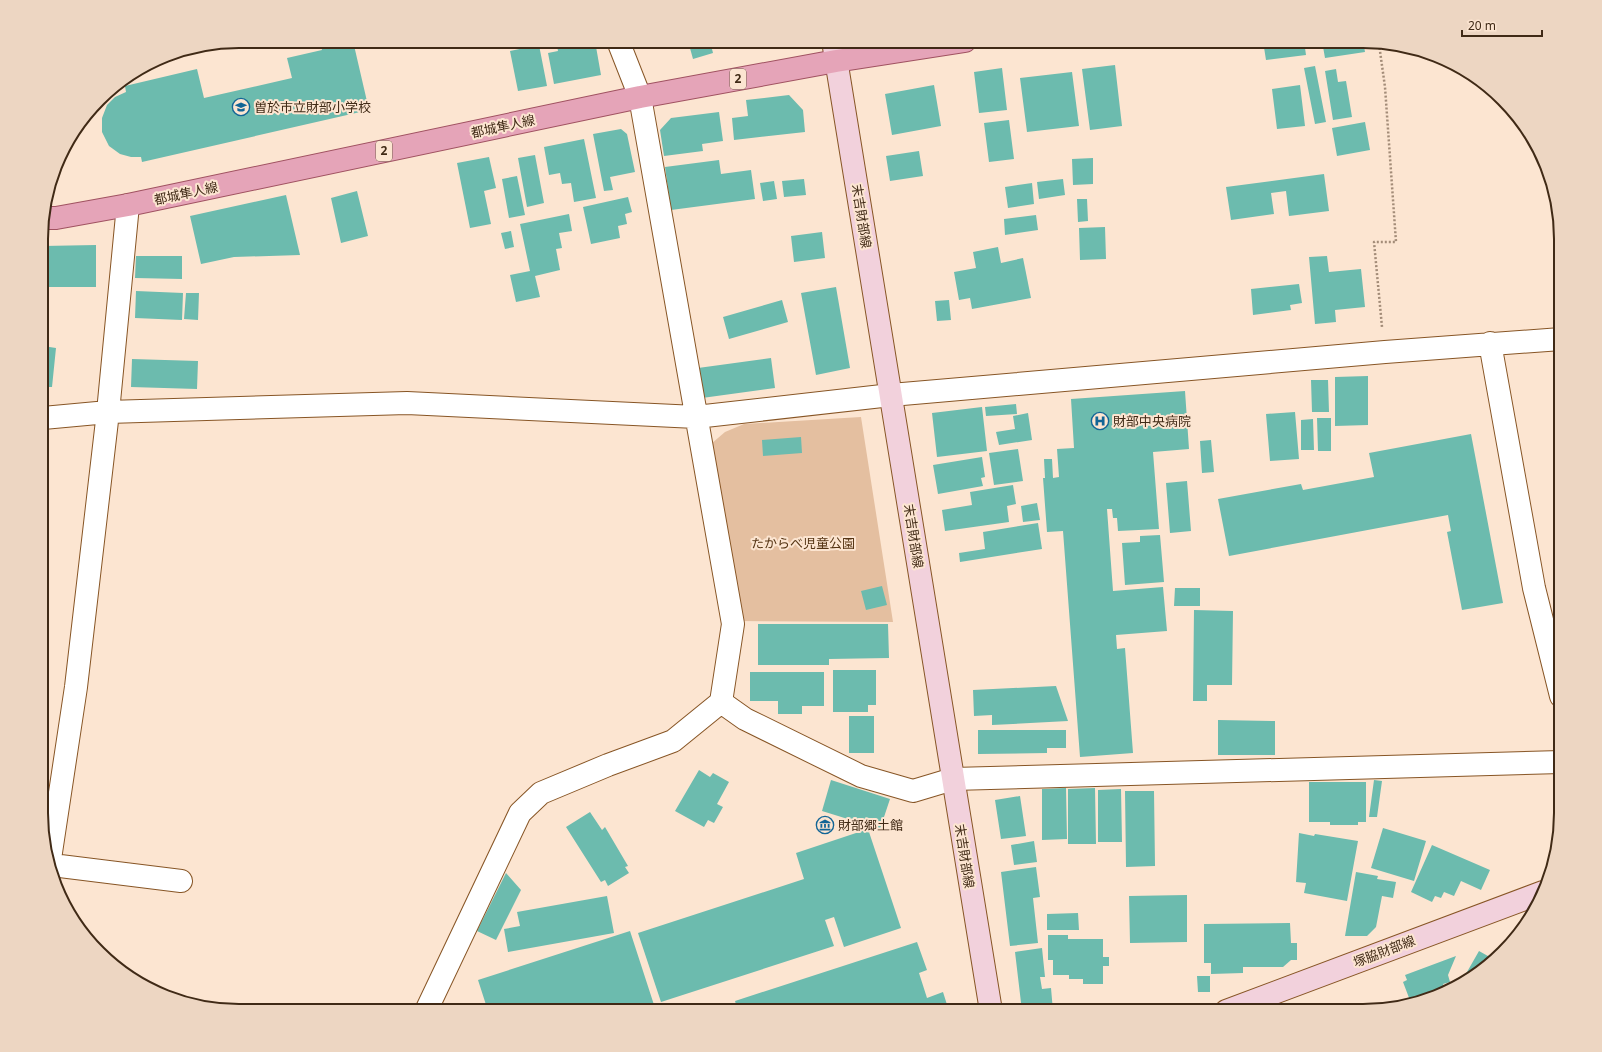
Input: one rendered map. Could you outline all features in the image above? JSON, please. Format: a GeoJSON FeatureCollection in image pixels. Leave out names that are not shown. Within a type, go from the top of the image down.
{"type":"FeatureCollection","features":[{"type":"Feature","properties":{"kind":"main road","name":"都城隼人線"},"geometry":{"type":"LineString","coordinates":[[49,218],[128,205],[640,97],[835,51],[874,48]]}},
{"type":"Feature","properties":{"kind":"main road","name":"末吉財部線"},"geometry":{"type":"LineString","coordinates":[[835,51],[990,1004]]}},
{"type":"Feature","properties":{"kind":"main road","name":"塚脇財部線"},"geometry":{"type":"LineString","coordinates":[[1245,1004],[1535,895]]}},
{"type":"Feature","properties":{"kind":"street"},"geometry":{"type":"LineString","coordinates":[[429,1004],[520,813],[540,793],[608,765],[673,741],[721,702],[733,624],[640,97],[621,48]]}},
{"type":"Feature","properties":{"kind":"street"},"geometry":{"type":"LineString","coordinates":[[52,848],[76,687],[108,412],[128,205]]}},
{"type":"Feature","properties":{"kind":"street"},"geometry":{"type":"LineString","coordinates":[[48,418],[108,412],[407,403],[696,417],[891,395],[1490,343],[1554,339]]}},
{"type":"Feature","properties":{"kind":"street"},"geometry":{"type":"LineString","coordinates":[[1490,343],[1534,588],[1554,668]]}},
{"type":"Feature","properties":{"kind":"street"},"geometry":{"type":"LineString","coordinates":[[721,702],[745,719],[861,776],[913,791],[953,779],[1554,762]]}},
{"type":"Feature","properties":{"kind":"street"},"geometry":{"type":"LineString","coordinates":[[56,865],[181,881]]}},
{"type":"Feature","properties":{"kind":"path"},"geometry":{"type":"LineString","coordinates":[[1380,49],[1385,87],[1396,242],[1374,242],[1385,352]]}},
{"type":"Feature","properties":{"kind":"green space","name":"たからべ児童公園"},"geometry":{"type":"Polygon","coordinates":[[[861,417],[893,622],[737,621],[711,444],[725,432],[744,424],[861,417]]]}},
{"type":"Feature","properties":{"kind":"building"},"geometry":{"type":"Polygon","coordinates":[[[322,48],[355,48],[369,110],[142,162],[141,157],[131,157],[120,154],[109,146],[102,132],[102,118],[107,105],[115,97],[126,92],[126,86],[197,69],[204,98],[292,78],[287,58],[322,50],[322,48]]]}},
{"type":"Feature","properties":{"kind":"building"},"geometry":{"type":"Polygon","coordinates":[[[524,48],[540,48],[547,86],[518,91],[510,51],[524,48]]]}},
{"type":"Feature","properties":{"kind":"building"},"geometry":{"type":"Polygon","coordinates":[[[557,48],[596,48],[601,75],[554,84],[548,53],[558,51],[557,48]]]}},
{"type":"Feature","properties":{"kind":"building"},"geometry":{"type":"Polygon","coordinates":[[[690,48],[712,48],[713,53],[693,59],[690,48]]]}},
{"type":"Feature","properties":{"kind":"building"},"geometry":{"type":"Polygon","coordinates":[[[1264,48],[1305,48],[1306,55],[1266,60],[1264,48]]]}},
{"type":"Feature","properties":{"kind":"building"},"geometry":{"type":"Polygon","coordinates":[[[1323,48],[1364,48],[1365,52],[1325,58],[1323,48]]]}},
{"type":"Feature","properties":{"kind":"building"},"geometry":{"type":"Polygon","coordinates":[[[1115,65],[1122,126],[1090,130],[1082,69],[1115,65]]]}},
{"type":"Feature","properties":{"kind":"building"},"geometry":{"type":"Polygon","coordinates":[[[1315,66],[1326,122],[1315,124],[1304,68],[1315,66]]]}},
{"type":"Feature","properties":{"kind":"building"},"geometry":{"type":"Polygon","coordinates":[[[1002,68],[1007,110],[979,113],[974,72],[1002,68]]]}},
{"type":"Feature","properties":{"kind":"building"},"geometry":{"type":"Polygon","coordinates":[[[1336,69],[1338,82],[1346,81],[1352,117],[1333,120],[1325,71],[1336,69]]]}},
{"type":"Feature","properties":{"kind":"building"},"geometry":{"type":"Polygon","coordinates":[[[1072,72],[1079,126],[1027,132],[1020,78],[1072,72]]]}},
{"type":"Feature","properties":{"kind":"building"},"geometry":{"type":"Polygon","coordinates":[[[934,85],[941,126],[892,135],[885,94],[934,85]]]}},
{"type":"Feature","properties":{"kind":"building"},"geometry":{"type":"Polygon","coordinates":[[[1300,85],[1305,126],[1277,129],[1272,89],[1300,85]]]}},
{"type":"Feature","properties":{"kind":"building"},"geometry":{"type":"Polygon","coordinates":[[[789,95],[803,110],[805,132],[734,140],[732,118],[748,116],[746,100],[789,95]]]}},
{"type":"Feature","properties":{"kind":"building"},"geometry":{"type":"Polygon","coordinates":[[[719,112],[723,141],[702,144],[703,151],[664,156],[660,130],[671,118],[719,112]]]}},
{"type":"Feature","properties":{"kind":"building"},"geometry":{"type":"Polygon","coordinates":[[[1009,120],[1014,159],[989,162],[984,123],[1009,120]]]}},
{"type":"Feature","properties":{"kind":"building"},"geometry":{"type":"Polygon","coordinates":[[[1365,122],[1370,150],[1337,156],[1332,128],[1365,122]]]}},
{"type":"Feature","properties":{"kind":"building"},"geometry":{"type":"Polygon","coordinates":[[[621,129],[627,134],[635,172],[610,177],[613,190],[604,191],[593,134],[621,129]]]}},
{"type":"Feature","properties":{"kind":"building"},"geometry":{"type":"Polygon","coordinates":[[[584,139],[596,198],[574,202],[571,183],[562,184],[560,173],[549,175],[544,147],[584,139]]]}},
{"type":"Feature","properties":{"kind":"building"},"geometry":{"type":"Polygon","coordinates":[[[919,151],[923,176],[890,181],[886,156],[919,151]]]}},
{"type":"Feature","properties":{"kind":"building"},"geometry":{"type":"Polygon","coordinates":[[[535,155],[544,203],[527,207],[518,158],[535,155]]]}},
{"type":"Feature","properties":{"kind":"building"},"geometry":{"type":"Polygon","coordinates":[[[489,157],[496,188],[484,191],[491,224],[470,228],[457,163],[489,157]]]}},
{"type":"Feature","properties":{"kind":"building"},"geometry":{"type":"Polygon","coordinates":[[[1093,158],[1093,184],[1073,185],[1072,159],[1093,158]]]}},
{"type":"Feature","properties":{"kind":"building"},"geometry":{"type":"Polygon","coordinates":[[[719,160],[721,174],[751,170],[755,199],[671,210],[665,167],[719,160]]]}},
{"type":"Feature","properties":{"kind":"building"},"geometry":{"type":"Polygon","coordinates":[[[1324,174],[1329,211],[1289,216],[1286,191],[1271,193],[1274,214],[1231,220],[1226,187],[1324,174]]]}},
{"type":"Feature","properties":{"kind":"building"},"geometry":{"type":"Polygon","coordinates":[[[517,176],[525,215],[509,218],[502,179],[517,176]]]}},
{"type":"Feature","properties":{"kind":"building"},"geometry":{"type":"Polygon","coordinates":[[[804,179],[806,195],[784,197],[782,181],[804,179]]]}},
{"type":"Feature","properties":{"kind":"building"},"geometry":{"type":"Polygon","coordinates":[[[1063,179],[1065,195],[1039,199],[1037,182],[1063,179]]]}},
{"type":"Feature","properties":{"kind":"building"},"geometry":{"type":"Polygon","coordinates":[[[774,181],[777,199],[763,201],[760,183],[774,181]]]}},
{"type":"Feature","properties":{"kind":"building"},"geometry":{"type":"Polygon","coordinates":[[[1032,183],[1034,204],[1008,208],[1005,187],[1032,183]]]}},
{"type":"Feature","properties":{"kind":"building"},"geometry":{"type":"Polygon","coordinates":[[[357,191],[368,236],[341,243],[331,198],[357,191]]]}},
{"type":"Feature","properties":{"kind":"building"},"geometry":{"type":"Polygon","coordinates":[[[286,195],[300,255],[234,257],[201,264],[190,216],[286,195]]]}},
{"type":"Feature","properties":{"kind":"building"},"geometry":{"type":"Polygon","coordinates":[[[628,197],[632,212],[625,214],[627,224],[618,226],[620,238],[591,244],[583,207],[628,197]]]}},
{"type":"Feature","properties":{"kind":"building"},"geometry":{"type":"Polygon","coordinates":[[[1077,199],[1087,199],[1088,221],[1078,222],[1077,199]]]}},
{"type":"Feature","properties":{"kind":"building"},"geometry":{"type":"Polygon","coordinates":[[[569,214],[572,231],[559,233],[562,248],[556,249],[560,270],[535,276],[540,297],[516,302],[510,275],[530,271],[520,224],[569,214]]]}},
{"type":"Feature","properties":{"kind":"building"},"geometry":{"type":"Polygon","coordinates":[[[1036,215],[1038,230],[1005,235],[1004,219],[1036,215]]]}},
{"type":"Feature","properties":{"kind":"building"},"geometry":{"type":"Polygon","coordinates":[[[1105,227],[1106,259],[1080,260],[1079,228],[1105,227]]]}},
{"type":"Feature","properties":{"kind":"building"},"geometry":{"type":"Polygon","coordinates":[[[511,231],[514,247],[505,249],[501,233],[511,231]]]}},
{"type":"Feature","properties":{"kind":"building"},"geometry":{"type":"Polygon","coordinates":[[[822,232],[825,258],[794,262],[791,236],[822,232]]]}},
{"type":"Feature","properties":{"kind":"building"},"geometry":{"type":"Polygon","coordinates":[[[96,245],[96,287],[48,287],[48,246],[96,245]]]}},
{"type":"Feature","properties":{"kind":"building"},"geometry":{"type":"Polygon","coordinates":[[[998,247],[1001,263],[1023,258],[1031,298],[972,309],[970,298],[959,300],[954,272],[976,268],[973,252],[998,247]]]}},
{"type":"Feature","properties":{"kind":"building"},"geometry":{"type":"Polygon","coordinates":[[[136,256],[182,256],[182,279],[135,278],[136,256]]]}},
{"type":"Feature","properties":{"kind":"building"},"geometry":{"type":"Polygon","coordinates":[[[1327,256],[1329,272],[1361,269],[1365,307],[1335,310],[1336,322],[1315,324],[1309,257],[1327,256]]]}},
{"type":"Feature","properties":{"kind":"building"},"geometry":{"type":"Polygon","coordinates":[[[1299,284],[1302,303],[1290,305],[1291,310],[1253,315],[1251,289],[1299,284]]]}},
{"type":"Feature","properties":{"kind":"building"},"geometry":{"type":"Polygon","coordinates":[[[836,287],[850,368],[816,375],[801,293],[836,287]]]}},
{"type":"Feature","properties":{"kind":"building"},"geometry":{"type":"Polygon","coordinates":[[[136,291],[183,293],[182,320],[135,318],[136,291]]]}},
{"type":"Feature","properties":{"kind":"building"},"geometry":{"type":"Polygon","coordinates":[[[186,293],[199,293],[198,320],[184,319],[186,293]]]}},
{"type":"Feature","properties":{"kind":"building"},"geometry":{"type":"Polygon","coordinates":[[[782,300],[788,322],[729,339],[723,317],[782,300]]]}},
{"type":"Feature","properties":{"kind":"building"},"geometry":{"type":"Polygon","coordinates":[[[949,300],[951,320],[937,321],[935,301],[949,300]]]}},
{"type":"Feature","properties":{"kind":"building"},"geometry":{"type":"Polygon","coordinates":[[[48,347],[56,348],[52,387],[48,387],[48,347]]]}},
{"type":"Feature","properties":{"kind":"building"},"geometry":{"type":"Polygon","coordinates":[[[771,358],[775,388],[702,398],[698,368],[771,358]]]}},
{"type":"Feature","properties":{"kind":"building"},"geometry":{"type":"Polygon","coordinates":[[[132,359],[198,361],[197,389],[131,387],[132,359]]]}},
{"type":"Feature","properties":{"kind":"building"},"geometry":{"type":"Polygon","coordinates":[[[1368,376],[1368,425],[1335,426],[1335,377],[1368,376]]]}},
{"type":"Feature","properties":{"kind":"building"},"geometry":{"type":"Polygon","coordinates":[[[1311,380],[1328,380],[1329,412],[1312,412],[1311,380]]]}},
{"type":"Feature","properties":{"kind":"building"},"geometry":{"type":"Polygon","coordinates":[[[1185,391],[1189,449],[1153,452],[1159,529],[1118,531],[1117,518],[1113,518],[1112,509],[1107,509],[1113,591],[1163,587],[1167,631],[1116,635],[1117,649],[1125,648],[1133,753],[1080,757],[1063,531],[1047,532],[1043,478],[1045,478],[1044,459],[1052,459],[1053,478],[1059,477],[1057,449],[1074,448],[1071,399],[1185,391]]]}},
{"type":"Feature","properties":{"kind":"building"},"geometry":{"type":"Polygon","coordinates":[[[1016,404],[1017,414],[986,416],[985,407],[1016,404]]]}},
{"type":"Feature","properties":{"kind":"building"},"geometry":{"type":"Polygon","coordinates":[[[982,407],[987,451],[937,457],[932,413],[982,407]]]}},
{"type":"Feature","properties":{"kind":"building"},"geometry":{"type":"Polygon","coordinates":[[[1295,412],[1299,459],[1270,461],[1266,414],[1295,412]]]}},
{"type":"Feature","properties":{"kind":"building"},"geometry":{"type":"Polygon","coordinates":[[[1028,413],[1032,440],[999,445],[996,432],[1015,429],[1013,416],[1028,413]]]}},
{"type":"Feature","properties":{"kind":"building"},"geometry":{"type":"Polygon","coordinates":[[[1317,418],[1331,418],[1331,451],[1318,451],[1317,418]]]}},
{"type":"Feature","properties":{"kind":"building"},"geometry":{"type":"Polygon","coordinates":[[[1313,419],[1314,450],[1301,450],[1301,420],[1313,419]]]}},
{"type":"Feature","properties":{"kind":"building"},"geometry":{"type":"Polygon","coordinates":[[[1471,434],[1503,603],[1462,610],[1447,532],[1451,531],[1448,515],[1229,556],[1218,499],[1301,484],[1303,490],[1374,477],[1369,453],[1471,434]]]}},
{"type":"Feature","properties":{"kind":"building"},"geometry":{"type":"Polygon","coordinates":[[[801,437],[802,453],[763,456],[762,440],[801,437]]]}},
{"type":"Feature","properties":{"kind":"building"},"geometry":{"type":"Polygon","coordinates":[[[1211,440],[1214,472],[1202,473],[1200,441],[1211,440]]]}},
{"type":"Feature","properties":{"kind":"building"},"geometry":{"type":"Polygon","coordinates":[[[1018,449],[1023,481],[994,485],[989,453],[1018,449]]]}},
{"type":"Feature","properties":{"kind":"building"},"geometry":{"type":"Polygon","coordinates":[[[982,457],[985,477],[981,478],[983,486],[938,494],[933,465],[982,457]]]}},
{"type":"Feature","properties":{"kind":"building"},"geometry":{"type":"Polygon","coordinates":[[[1187,481],[1191,531],[1170,533],[1166,483],[1187,481]]]}},
{"type":"Feature","properties":{"kind":"building"},"geometry":{"type":"Polygon","coordinates":[[[1013,485],[1016,504],[1007,506],[1009,522],[945,531],[942,510],[972,505],[970,492],[1013,485]]]}},
{"type":"Feature","properties":{"kind":"building"},"geometry":{"type":"Polygon","coordinates":[[[1037,503],[1040,520],[1023,522],[1021,506],[1037,503]]]}},
{"type":"Feature","properties":{"kind":"building"},"geometry":{"type":"Polygon","coordinates":[[[1038,523],[1042,549],[960,562],[959,553],[985,549],[983,532],[1038,523]]]}},
{"type":"Feature","properties":{"kind":"building"},"geometry":{"type":"Polygon","coordinates":[[[1160,535],[1164,582],[1125,585],[1122,543],[1140,542],[1140,536],[1160,535]]]}},
{"type":"Feature","properties":{"kind":"building"},"geometry":{"type":"Polygon","coordinates":[[[882,586],[887,605],[866,610],[861,591],[882,586]]]}},
{"type":"Feature","properties":{"kind":"building"},"geometry":{"type":"Polygon","coordinates":[[[1175,588],[1200,588],[1200,606],[1174,606],[1175,588]]]}},
{"type":"Feature","properties":{"kind":"building"},"geometry":{"type":"Polygon","coordinates":[[[1194,610],[1233,611],[1232,685],[1207,685],[1207,701],[1193,701],[1194,610]]]}},
{"type":"Feature","properties":{"kind":"building"},"geometry":{"type":"Polygon","coordinates":[[[758,624],[888,624],[889,658],[829,659],[829,665],[758,665],[758,624]]]}},
{"type":"Feature","properties":{"kind":"building"},"geometry":{"type":"Polygon","coordinates":[[[833,670],[876,670],[876,705],[868,705],[868,712],[833,712],[833,670]]]}},
{"type":"Feature","properties":{"kind":"building"},"geometry":{"type":"Polygon","coordinates":[[[750,672],[824,672],[824,706],[802,706],[802,714],[778,714],[778,701],[750,701],[750,672]]]}},
{"type":"Feature","properties":{"kind":"building"},"geometry":{"type":"Polygon","coordinates":[[[1056,686],[1068,721],[992,725],[992,715],[974,716],[973,690],[1056,686]]]}},
{"type":"Feature","properties":{"kind":"building"},"geometry":{"type":"Polygon","coordinates":[[[849,716],[874,716],[874,753],[849,753],[849,716]]]}},
{"type":"Feature","properties":{"kind":"building"},"geometry":{"type":"Polygon","coordinates":[[[1218,720],[1275,721],[1275,755],[1218,755],[1218,720]]]}},
{"type":"Feature","properties":{"kind":"building"},"geometry":{"type":"Polygon","coordinates":[[[978,730],[1066,730],[1066,748],[1047,748],[1047,753],[978,754],[978,730]]]}},
{"type":"Feature","properties":{"kind":"building"},"geometry":{"type":"Polygon","coordinates":[[[699,770],[710,777],[713,773],[729,782],[717,804],[723,807],[714,823],[708,820],[704,827],[675,811],[699,770]]]}},
{"type":"Feature","properties":{"kind":"building"},"geometry":{"type":"Polygon","coordinates":[[[831,780],[890,799],[880,829],[822,811],[831,780]]]}},
{"type":"Feature","properties":{"kind":"building"},"geometry":{"type":"Polygon","coordinates":[[[1374,780],[1382,781],[1377,817],[1369,817],[1374,780]]]}},
{"type":"Feature","properties":{"kind":"building"},"geometry":{"type":"Polygon","coordinates":[[[1309,782],[1366,782],[1366,822],[1358,822],[1358,825],[1330,825],[1330,822],[1309,822],[1309,782]]]}},
{"type":"Feature","properties":{"kind":"building"},"geometry":{"type":"Polygon","coordinates":[[[1066,788],[1067,839],[1042,840],[1042,789],[1066,788]]]}},
{"type":"Feature","properties":{"kind":"building"},"geometry":{"type":"Polygon","coordinates":[[[1095,788],[1096,844],[1068,844],[1068,789],[1095,788]]]}},
{"type":"Feature","properties":{"kind":"building"},"geometry":{"type":"Polygon","coordinates":[[[1121,789],[1122,842],[1098,842],[1098,790],[1121,789]]]}},
{"type":"Feature","properties":{"kind":"building"},"geometry":{"type":"Polygon","coordinates":[[[1125,791],[1154,791],[1155,866],[1126,867],[1125,791]]]}},
{"type":"Feature","properties":{"kind":"building"},"geometry":{"type":"Polygon","coordinates":[[[1020,796],[1026,836],[1001,839],[995,800],[1020,796]]]}},
{"type":"Feature","properties":{"kind":"building"},"geometry":{"type":"Polygon","coordinates":[[[590,812],[602,830],[605,827],[628,866],[625,867],[629,873],[608,886],[605,880],[601,882],[566,827],[590,812]]]}},
{"type":"Feature","properties":{"kind":"building"},"geometry":{"type":"Polygon","coordinates":[[[1383,828],[1426,841],[1414,881],[1371,868],[1383,828]]]}},
{"type":"Feature","properties":{"kind":"building"},"geometry":{"type":"Polygon","coordinates":[[[868,829],[901,928],[844,947],[834,917],[825,920],[834,946],[661,1002],[638,933],[804,879],[796,853],[868,829]]]}},
{"type":"Feature","properties":{"kind":"building"},"geometry":{"type":"Polygon","coordinates":[[[1299,833],[1358,841],[1347,901],[1304,893],[1306,883],[1296,882],[1299,833]]]}},
{"type":"Feature","properties":{"kind":"building"},"geometry":{"type":"Polygon","coordinates":[[[1034,841],[1037,862],[1014,865],[1011,845],[1034,841]]]}},
{"type":"Feature","properties":{"kind":"building"},"geometry":{"type":"Polygon","coordinates":[[[1432,845],[1490,870],[1481,890],[1461,881],[1454,896],[1444,892],[1441,898],[1435,896],[1432,902],[1411,892],[1432,845]]]}},
{"type":"Feature","properties":{"kind":"building"},"geometry":{"type":"Polygon","coordinates":[[[1036,867],[1040,897],[1033,898],[1038,943],[1010,946],[1001,872],[1036,867]]]}},
{"type":"Feature","properties":{"kind":"building"},"geometry":{"type":"Polygon","coordinates":[[[1356,872],[1378,876],[1377,879],[1396,882],[1393,898],[1382,896],[1376,927],[1367,936],[1345,936],[1356,872]]]}},
{"type":"Feature","properties":{"kind":"building"},"geometry":{"type":"Polygon","coordinates":[[[506,873],[521,890],[496,940],[477,931],[506,873]]]}},
{"type":"Feature","properties":{"kind":"building"},"geometry":{"type":"Polygon","coordinates":[[[1187,895],[1187,942],[1130,943],[1129,896],[1187,895]]]}},
{"type":"Feature","properties":{"kind":"building"},"geometry":{"type":"Polygon","coordinates":[[[607,896],[614,933],[508,952],[504,929],[520,926],[517,912],[607,896]]]}},
{"type":"Feature","properties":{"kind":"building"},"geometry":{"type":"Polygon","coordinates":[[[1078,913],[1079,930],[1047,930],[1047,914],[1078,913]]]}},
{"type":"Feature","properties":{"kind":"building"},"geometry":{"type":"Polygon","coordinates":[[[1290,923],[1291,943],[1297,943],[1297,960],[1291,960],[1283,967],[1243,967],[1243,973],[1211,974],[1211,963],[1204,963],[1204,924],[1290,923]]]}},
{"type":"Feature","properties":{"kind":"building"},"geometry":{"type":"Polygon","coordinates":[[[630,931],[654,1004],[486,1004],[478,980],[630,931]]]}},
{"type":"Feature","properties":{"kind":"building"},"geometry":{"type":"Polygon","coordinates":[[[1048,935],[1068,935],[1068,939],[1103,939],[1103,957],[1109,957],[1109,966],[1103,966],[1103,984],[1083,984],[1083,979],[1069,979],[1069,975],[1053,975],[1053,960],[1048,960],[1048,935]]]}},
{"type":"Feature","properties":{"kind":"building"},"geometry":{"type":"Polygon","coordinates":[[[917,942],[927,970],[919,973],[927,998],[943,992],[947,1004],[736,1004],[735,1001],[917,942]]]}},
{"type":"Feature","properties":{"kind":"building"},"geometry":{"type":"Polygon","coordinates":[[[1042,948],[1045,977],[1040,977],[1042,989],[1051,988],[1052,1004],[1021,1004],[1015,952],[1042,948]]]}},
{"type":"Feature","properties":{"kind":"building"},"geometry":{"type":"Polygon","coordinates":[[[1479,951],[1489,957],[1469,972],[1466,974],[1479,951]]]}},
{"type":"Feature","properties":{"kind":"building"},"geometry":{"type":"Polygon","coordinates":[[[1456,956],[1448,975],[1450,982],[1424,994],[1409,998],[1403,982],[1407,980],[1405,975],[1456,956]]]}},
{"type":"Feature","properties":{"kind":"building"},"geometry":{"type":"Polygon","coordinates":[[[1197,976],[1210,976],[1210,992],[1198,992],[1197,976]]]}},
{"type":"Feature","properties":{"kind":"place","name":"曽於市立財部小学校"},"geometry":{"type":"Point","coordinates":[241,107]}},
{"type":"Feature","properties":{"kind":"place","name":"財部中央病院"},"geometry":{"type":"Point","coordinates":[1100,421]}},
{"type":"Feature","properties":{"kind":"place","name":"財部郷土館"},"geometry":{"type":"Point","coordinates":[825,825]}}]}
